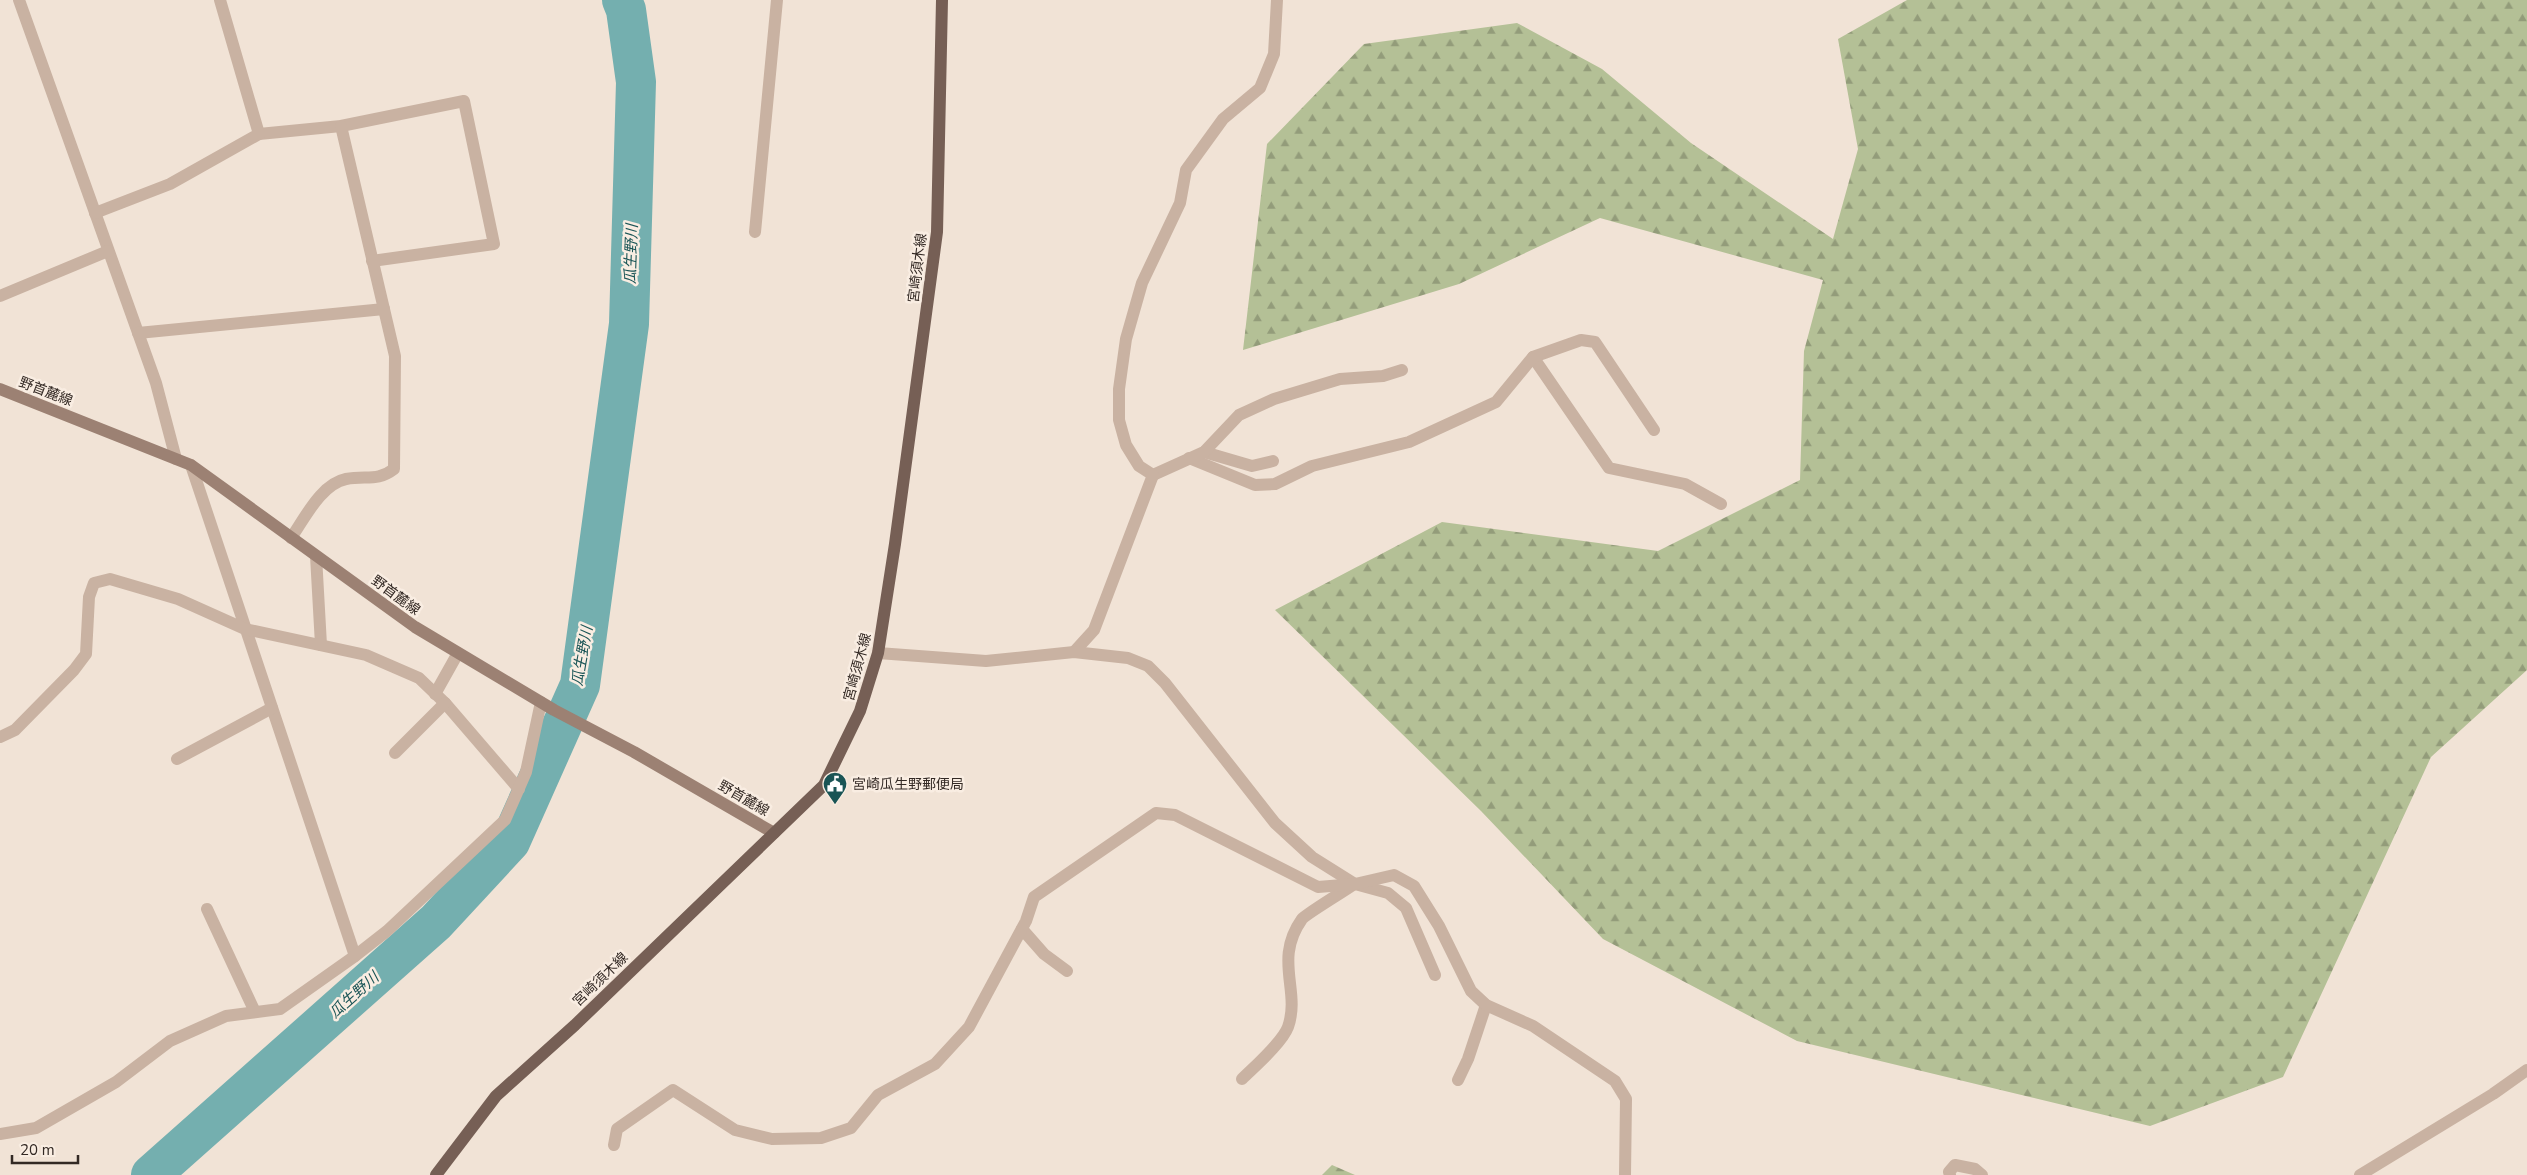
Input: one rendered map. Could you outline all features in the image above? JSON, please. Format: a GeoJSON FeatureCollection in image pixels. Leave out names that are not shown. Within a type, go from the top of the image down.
{"type":"FeatureCollection","features":[{"type":"Feature","properties":{"kind":"main road","name":"宮崎須木線"},"geometry":{"type":"LineString","coordinates":[[436,1175],[496,1096],[575,1025],[824,785],[860,711],[878,654],[895,544],[937,232],[942,0]]}},
{"type":"Feature","properties":{"kind":"main road","name":"野首麓線"},"geometry":{"type":"LineString","coordinates":[[0,389],[190,465],[415,627],[554,710],[634,752],[774,833]]}},
{"type":"Feature","properties":{"kind":"street"},"geometry":{"type":"LineString","coordinates":[[19,0],[156,383],[176,459]]}},
{"type":"Feature","properties":{"kind":"street"},"geometry":{"type":"LineString","coordinates":[[220,0],[259,134]]}},
{"type":"Feature","properties":{"kind":"street"},"geometry":{"type":"LineString","coordinates":[[755,232],[777,0]]}},
{"type":"Feature","properties":{"kind":"street"},"geometry":{"type":"LineString","coordinates":[[1153,476],[1139,466],[1126,445],[1119,420],[1119,389],[1126,339],[1142,283],[1180,203],[1186,170],[1223,119],[1260,88],[1274,54],[1277,0]]}},
{"type":"Feature","properties":{"kind":"street"},"geometry":{"type":"LineString","coordinates":[[95,213],[170,184],[259,134],[341,126],[464,101],[494,244],[372,261]]}},
{"type":"Feature","properties":{"kind":"street"},"geometry":{"type":"LineString","coordinates":[[291,538],[324,491],[345,479],[384,477],[394,469],[395,356],[341,126]]}},
{"type":"Feature","properties":{"kind":"street"},"geometry":{"type":"LineString","coordinates":[[0,296],[108,251]]}},
{"type":"Feature","properties":{"kind":"street"},"geometry":{"type":"LineString","coordinates":[[138,333],[384,309]]}},
{"type":"Feature","properties":{"kind":"street"},"geometry":{"type":"LineString","coordinates":[[1189,458],[1255,485],[1275,484],[1312,466],[1409,442],[1496,402],[1533,357],[1581,340],[1595,342],[1654,430]]}},
{"type":"Feature","properties":{"kind":"street"},"geometry":{"type":"LineString","coordinates":[[1533,357],[1609,468],[1685,484],[1721,504]]}},
{"type":"Feature","properties":{"kind":"street"},"geometry":{"type":"LineString","coordinates":[[1074,652],[1094,630],[1153,476],[1204,452],[1239,415],[1274,399],[1340,379],[1383,376],[1402,370]]}},
{"type":"Feature","properties":{"kind":"street"},"geometry":{"type":"LineString","coordinates":[[1204,452],[1252,466],[1273,461]]}},
{"type":"Feature","properties":{"kind":"street"},"geometry":{"type":"LineString","coordinates":[[190,465],[355,956]]}},
{"type":"Feature","properties":{"kind":"street"},"geometry":{"type":"LineString","coordinates":[[316,556],[321,645]]}},
{"type":"Feature","properties":{"kind":"street"},"geometry":{"type":"LineString","coordinates":[[0,737],[15,730],[74,670],[86,654],[89,597],[94,582],[110,579],[178,599],[245,629],[366,655],[419,678],[440,698],[519,789]]}},
{"type":"Feature","properties":{"kind":"street"},"geometry":{"type":"LineString","coordinates":[[878,654],[986,661],[1074,652],[1128,658],[1148,666],[1166,683],[1275,823],[1312,857],[1355,884],[1388,893],[1406,908],[1435,976]]}},
{"type":"Feature","properties":{"kind":"street"},"geometry":{"type":"LineString","coordinates":[[395,754],[440,698],[458,653]]}},
{"type":"Feature","properties":{"kind":"street"},"geometry":{"type":"LineString","coordinates":[[0,1134],[36,1128],[116,1082],[170,1041],[226,1016],[280,1009],[355,956],[387,930],[505,820],[526,772],[541,702]]}},
{"type":"Feature","properties":{"kind":"street"},"geometry":{"type":"LineString","coordinates":[[178,758],[272,708]]}},
{"type":"Feature","properties":{"kind":"street"},"geometry":{"type":"LineString","coordinates":[[614,1146],[617,1129],[673,1090],[735,1130],[772,1139],[821,1138],[850,1128],[878,1095],[935,1064],[969,1026],[1022,929],[1034,897],[1156,813],[1175,815],[1318,887],[1355,884],[1394,874],[1414,886],[1439,926],[1471,991],[1486,1005],[1534,1026],[1615,1081],[1626,1099],[1625,1175]]}},
{"type":"Feature","properties":{"kind":"street"},"geometry":{"type":"LineString","coordinates":[[1242,1079],[1265,1058],[1288,1028],[1291,999],[1287,965],[1291,939],[1303,917],[1355,884]]}},
{"type":"Feature","properties":{"kind":"street"},"geometry":{"type":"LineString","coordinates":[[207,909],[255,1012]]}},
{"type":"Feature","properties":{"kind":"street"},"geometry":{"type":"LineString","coordinates":[[1022,929],[1044,954],[1067,971]]}},
{"type":"Feature","properties":{"kind":"street"},"geometry":{"type":"LineString","coordinates":[[1458,1080],[1468,1059],[1486,1005]]}},
{"type":"Feature","properties":{"kind":"street"},"geometry":{"type":"LineString","coordinates":[[2360,1175],[2494,1094],[2527,1070]]}},
{"type":"Feature","properties":{"kind":"street"},"geometry":{"type":"LineString","coordinates":[[1950,1175],[1949,1172],[1955,1165],[1974,1169],[1982,1175]]}},
{"type":"Feature","properties":{"kind":"green space"},"geometry":{"type":"Polygon","coordinates":[[[1907,0],[2527,0],[2527,670],[2431,757],[2283,1077],[2150,1126],[1797,1041],[1603,939],[1481,811],[1275,610],[1442,522],[1658,551],[1800,480],[1804,351],[1823,280],[1600,218],[1459,284],[1243,350],[1267,144],[1364,44],[1517,23],[1602,69],[1691,143],[1833,239],[1858,149],[1838,39],[1907,0]]]}},
{"type":"Feature","properties":{"kind":"green space"},"geometry":{"type":"Polygon","coordinates":[[[1332,1165],[1355,1175],[1322,1175],[1332,1165]]]}},
{"type":"Feature","properties":{"kind":"waterway","name":"瓜生野川"},"geometry":{"type":"LineString","coordinates":[[151,1175],[436,922],[510,842],[580,685],[629,324],[636,82],[626,10],[622,0]]}},
{"type":"Feature","properties":{"kind":"place","name":"宮崎瓜生野郵便局"},"geometry":{"type":"Point","coordinates":[835,805]}}]}
